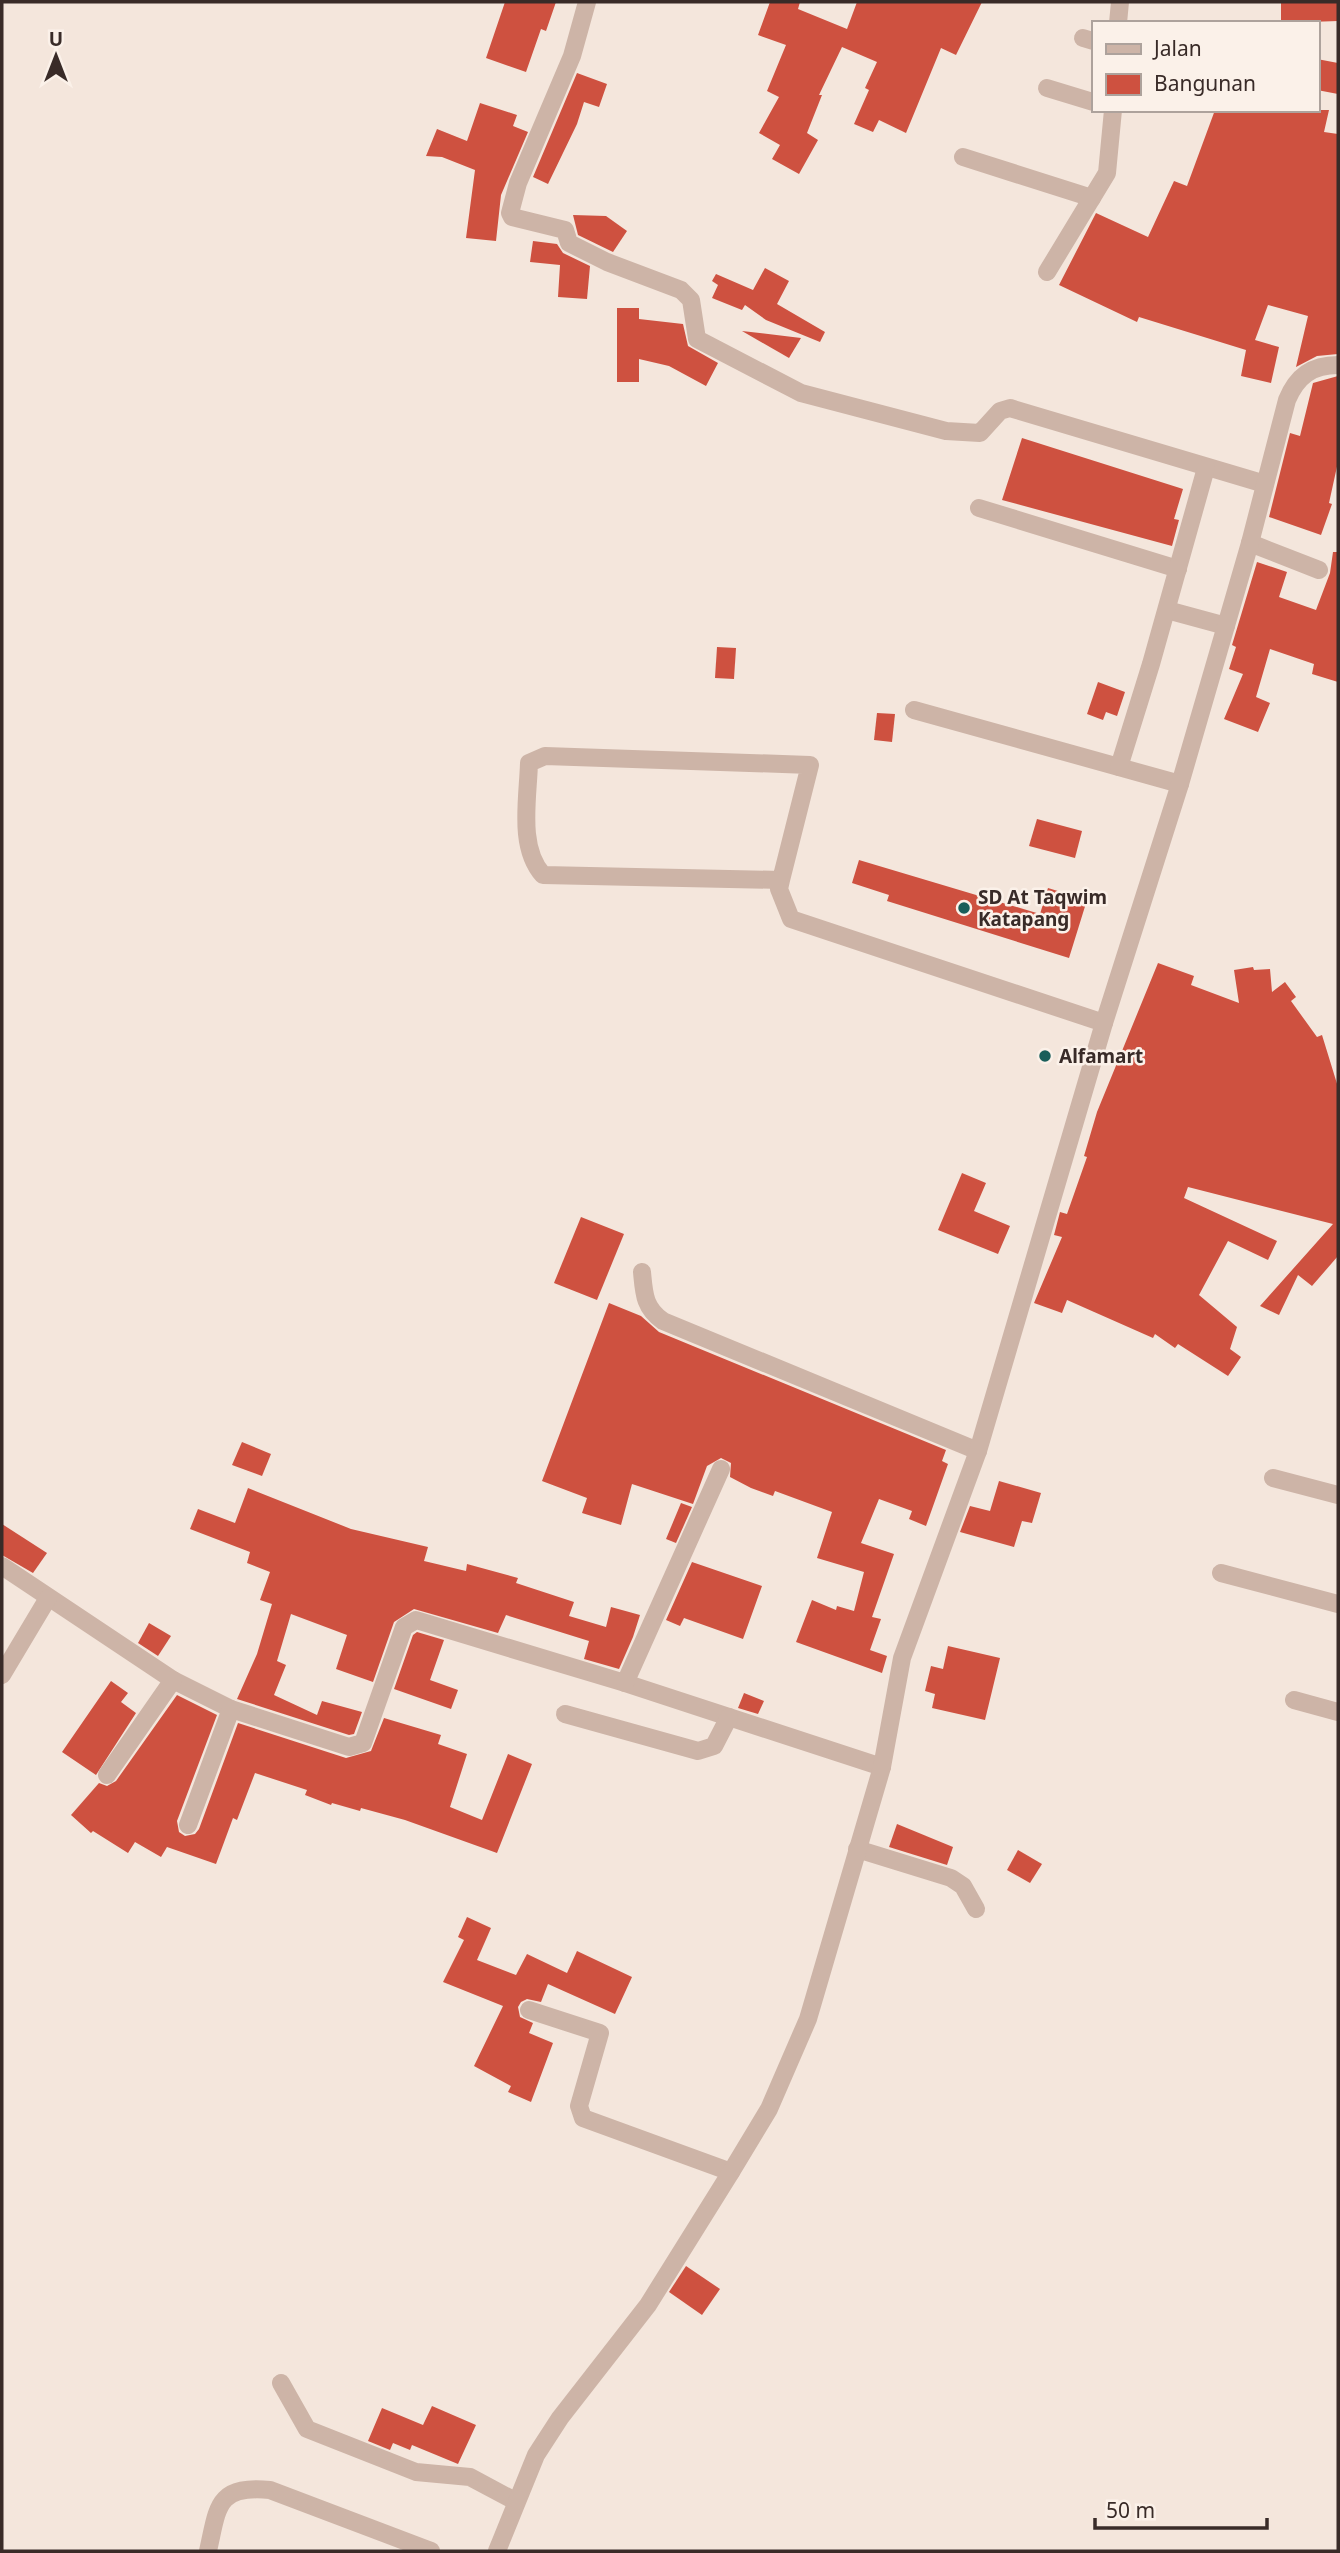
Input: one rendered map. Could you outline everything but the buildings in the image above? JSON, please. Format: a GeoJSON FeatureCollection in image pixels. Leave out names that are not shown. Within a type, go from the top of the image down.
{"type":"FeatureCollection","features":[{"type":"Feature","properties":{"kind":"street"},"geometry":{"type":"LineString","coordinates":[[587,2],[572,56],[518,183],[510,213],[512,217],[565,230],[569,243],[681,290],[691,300],[697,339],[801,393],[946,431],[971,434],[980,433],[1000,411],[1010,408],[1265,484]]}},
{"type":"Feature","properties":{"kind":"street"},"geometry":{"type":"LineString","coordinates":[[1118,21],[1120,2]]}},
{"type":"Feature","properties":{"kind":"street"},"geometry":{"type":"LineString","coordinates":[[1047,88],[1092,102]]}},
{"type":"Feature","properties":{"kind":"street"},"geometry":{"type":"LineString","coordinates":[[1047,272],[1107,173],[1113,112]]}},
{"type":"Feature","properties":{"kind":"street"},"geometry":{"type":"LineString","coordinates":[[963,157],[1092,198]]}},
{"type":"Feature","properties":{"kind":"street"},"geometry":{"type":"LineString","coordinates":[[497,2551],[514,2501],[536,2455],[560,2417],[648,2305],[731,2172],[769,2109],[808,2019],[882,1767],[902,1658],[978,1451],[1104,1023],[1180,784],[1294,384],[1311,369],[1338,365]]}},
{"type":"Feature","properties":{"kind":"street"},"geometry":{"type":"LineString","coordinates":[[1119,766],[1167,610],[1206,468]]}},
{"type":"Feature","properties":{"kind":"street"},"geometry":{"type":"LineString","coordinates":[[979,508],[1178,569]]}},
{"type":"Feature","properties":{"kind":"street"},"geometry":{"type":"LineString","coordinates":[[1250,544],[1319,570]]}},
{"type":"Feature","properties":{"kind":"street"},"geometry":{"type":"LineString","coordinates":[[1167,610],[1226,626]]}},
{"type":"Feature","properties":{"kind":"street"},"geometry":{"type":"LineString","coordinates":[[914,709],[1180,784]]}},
{"type":"Feature","properties":{"kind":"street"},"geometry":{"type":"LineString","coordinates":[[781,880],[543,875],[533,864],[528,849],[529,763],[545,756],[810,765],[779,889],[790,919],[1104,1023]]}},
{"type":"Feature","properties":{"kind":"street"},"geometry":{"type":"LineString","coordinates":[[642,1272],[645,1301],[652,1313],[663,1321],[978,1451]]}},
{"type":"Feature","properties":{"kind":"street"},"geometry":{"type":"LineString","coordinates":[[625,1683],[721,1469]]}},
{"type":"Feature","properties":{"kind":"street"},"geometry":{"type":"LineString","coordinates":[[1273,1478],[1338,1495]]}},
{"type":"Feature","properties":{"kind":"street"},"geometry":{"type":"LineString","coordinates":[[2,1566],[173,1680],[231,1709],[357,1748],[363,1744],[404,1627],[416,1620],[517,1653],[625,1683],[882,1767]]}},
{"type":"Feature","properties":{"kind":"street"},"geometry":{"type":"LineString","coordinates":[[1221,1573],[1338,1604]]}},
{"type":"Feature","properties":{"kind":"street"},"geometry":{"type":"LineString","coordinates":[[2,1675],[48,1598]]}},
{"type":"Feature","properties":{"kind":"street"},"geometry":{"type":"LineString","coordinates":[[107,1775],[173,1680]]}},
{"type":"Feature","properties":{"kind":"street"},"geometry":{"type":"LineString","coordinates":[[1294,1700],[1338,1712]]}},
{"type":"Feature","properties":{"kind":"street"},"geometry":{"type":"LineString","coordinates":[[188,1825],[231,1709]]}},
{"type":"Feature","properties":{"kind":"street"},"geometry":{"type":"LineString","coordinates":[[565,1714],[698,1751],[714,1746],[729,1717]]}},
{"type":"Feature","properties":{"kind":"street"},"geometry":{"type":"LineString","coordinates":[[857,1849],[951,1878],[962,1886],[976,1909]]}},
{"type":"Feature","properties":{"kind":"street"},"geometry":{"type":"LineString","coordinates":[[529,2010],[600,2033],[579,2106],[583,2119],[731,2172]]}},
{"type":"Feature","properties":{"kind":"street"},"geometry":{"type":"LineString","coordinates":[[281,2383],[307,2429],[416,2472],[470,2477],[514,2501]]}},
{"type":"Feature","properties":{"kind":"street"},"geometry":{"type":"LineString","coordinates":[[208,2551],[219,2504],[232,2492],[252,2488],[270,2490],[431,2551]]}},
{"type":"Feature","properties":{"kind":"place","name":"SD At Taqwim Katapang"},"geometry":{"type":"Point","coordinates":[964,908]}},
{"type":"Feature","properties":{"kind":"place","name":"Alfamart"},"geometry":{"type":"Point","coordinates":[1045,1056]}}]}
